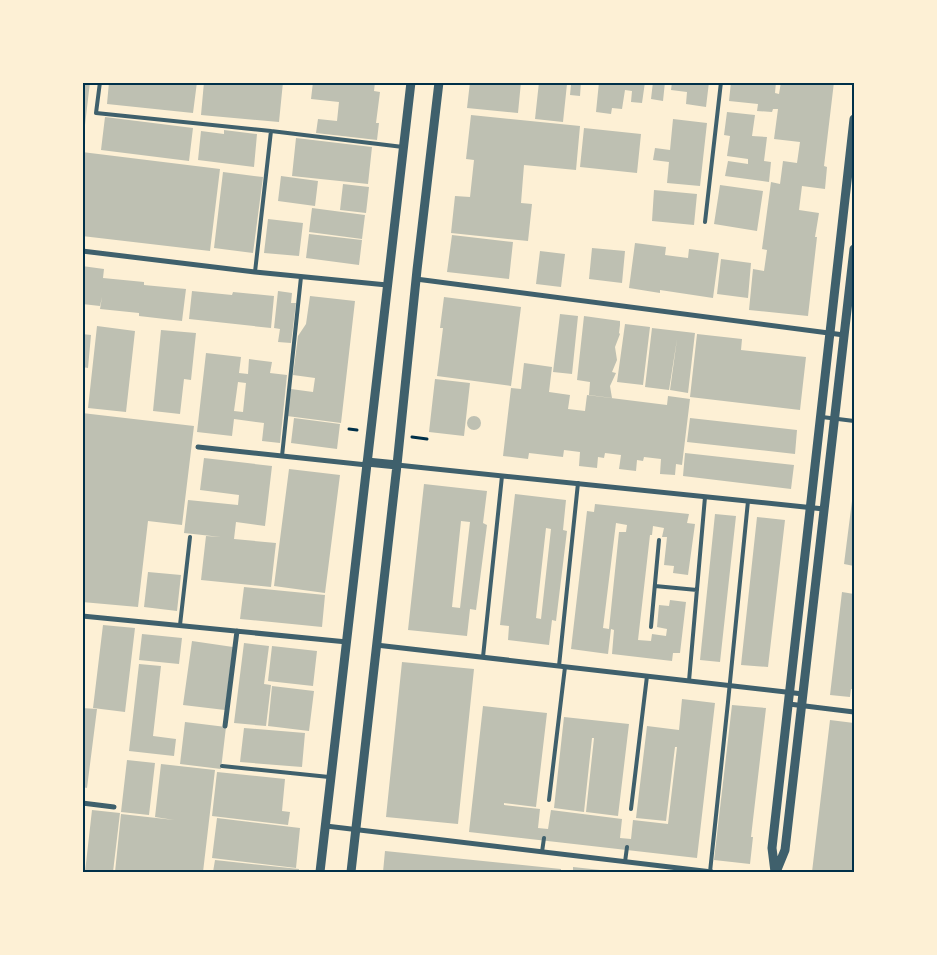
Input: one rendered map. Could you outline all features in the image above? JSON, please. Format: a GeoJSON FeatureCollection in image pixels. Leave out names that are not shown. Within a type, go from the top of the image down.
{"type":"FeatureCollection","features":[{"type":"Feature","properties":{"kind":"street"},"geometry":{"type":"LineString","coordinates":[[320,872],[410,82]]}},
{"type":"Feature","properties":{"kind":"street"},"geometry":{"type":"LineString","coordinates":[[351,872],[438,82]]}},
{"type":"Feature","properties":{"kind":"street"},"geometry":{"type":"LineString","coordinates":[[854,119],[853,149],[830,333],[772,848],[776,872],[785,850],[854,249]]}},
{"type":"Feature","properties":{"kind":"street"},"geometry":{"type":"LineString","coordinates":[[82,251],[255,272],[387,285]]}},
{"type":"Feature","properties":{"kind":"street"},"geometry":{"type":"LineString","coordinates":[[416,280],[844,335]]}},
{"type":"Feature","properties":{"kind":"street"},"geometry":{"type":"LineString","coordinates":[[198,447],[397,465],[824,509]]}},
{"type":"Feature","properties":{"kind":"street"},"geometry":{"type":"LineString","coordinates":[[82,616],[347,642]]}},
{"type":"Feature","properties":{"kind":"street"},"geometry":{"type":"LineString","coordinates":[[224,726],[237,631]]}},
{"type":"Feature","properties":{"kind":"street"},"geometry":{"type":"LineString","coordinates":[[376,645],[803,694]]}},
{"type":"Feature","properties":{"kind":"street"},"geometry":{"type":"LineString","coordinates":[[788,704],[854,712]]}},
{"type":"Feature","properties":{"kind":"street"},"geometry":{"type":"LineString","coordinates":[[82,803],[114,807]]}},
{"type":"Feature","properties":{"kind":"street"},"geometry":{"type":"LineString","coordinates":[[326,826],[711,872]]}},
{"type":"Feature","properties":{"kind":"lane"},"geometry":{"type":"LineString","coordinates":[[100,82],[96,113],[403,147]]}},
{"type":"Feature","properties":{"kind":"lane"},"geometry":{"type":"LineString","coordinates":[[705,222],[721,82]]}},
{"type":"Feature","properties":{"kind":"lane"},"geometry":{"type":"LineString","coordinates":[[255,272],[271,131]]}},
{"type":"Feature","properties":{"kind":"lane"},"geometry":{"type":"LineString","coordinates":[[282,456],[301,276]]}},
{"type":"Feature","properties":{"kind":"lane"},"geometry":{"type":"LineString","coordinates":[[821,416],[854,421]]}},
{"type":"Feature","properties":{"kind":"lane"},"geometry":{"type":"LineString","coordinates":[[483,657],[502,476]]}},
{"type":"Feature","properties":{"kind":"lane"},"geometry":{"type":"LineString","coordinates":[[549,800],[578,484]]}},
{"type":"Feature","properties":{"kind":"lane"},"geometry":{"type":"LineString","coordinates":[[689,680],[705,497]]}},
{"type":"Feature","properties":{"kind":"lane"},"geometry":{"type":"LineString","coordinates":[[711,872],[748,501]]}},
{"type":"Feature","properties":{"kind":"lane"},"geometry":{"type":"LineString","coordinates":[[180,625],[190,537]]}},
{"type":"Feature","properties":{"kind":"lane"},"geometry":{"type":"LineString","coordinates":[[651,626],[659,540]]}},
{"type":"Feature","properties":{"kind":"lane"},"geometry":{"type":"LineString","coordinates":[[654,586],[697,590]]}},
{"type":"Feature","properties":{"kind":"lane"},"geometry":{"type":"LineString","coordinates":[[631,809],[647,676]]}},
{"type":"Feature","properties":{"kind":"lane"},"geometry":{"type":"LineString","coordinates":[[222,766],[331,777]]}},
{"type":"Feature","properties":{"kind":"lane"},"geometry":{"type":"LineString","coordinates":[[542,852],[544,838]]}},
{"type":"Feature","properties":{"kind":"lane"},"geometry":{"type":"LineString","coordinates":[[625,862],[627,847]]}},
{"type":"Feature","properties":{"kind":"path"},"geometry":{"type":"LineString","coordinates":[[406,437],[427,439]]}},
{"type":"Feature","properties":{"kind":"building"},"geometry":{"type":"Polygon","coordinates":[[[82,82],[90,82],[85,125],[82,125],[82,82]]]}},
{"type":"Feature","properties":{"kind":"building"},"geometry":{"type":"Polygon","coordinates":[[[109,82],[197,82],[193,113],[107,104],[109,82]]]}},
{"type":"Feature","properties":{"kind":"building"},"geometry":{"type":"Polygon","coordinates":[[[204,82],[283,82],[279,122],[201,115],[204,82]]]}},
{"type":"Feature","properties":{"kind":"building"},"geometry":{"type":"Polygon","coordinates":[[[313,82],[375,82],[374,91],[380,92],[376,123],[379,123],[377,140],[316,133],[318,119],[337,121],[339,102],[311,99],[313,82]]]}},
{"type":"Feature","properties":{"kind":"building"},"geometry":{"type":"Polygon","coordinates":[[[470,82],[521,82],[518,113],[467,108],[470,82]]]}},
{"type":"Feature","properties":{"kind":"building"},"geometry":{"type":"Polygon","coordinates":[[[539,82],[581,82],[580,96],[570,95],[571,85],[567,84],[563,122],[535,119],[539,82]]]}},
{"type":"Feature","properties":{"kind":"building"},"geometry":{"type":"Polygon","coordinates":[[[599,82],[645,82],[642,103],[631,102],[632,91],[625,90],[622,109],[612,108],[611,114],[596,112],[599,82]]]}},
{"type":"Feature","properties":{"kind":"building"},"geometry":{"type":"Polygon","coordinates":[[[653,82],[665,82],[663,101],[651,99],[653,82]]]}},
{"type":"Feature","properties":{"kind":"building"},"geometry":{"type":"Polygon","coordinates":[[[672,82],[709,82],[706,107],[686,104],[687,92],[671,90],[672,82]]]}},
{"type":"Feature","properties":{"kind":"building"},"geometry":{"type":"Polygon","coordinates":[[[731,82],[776,82],[775,93],[779,94],[781,82],[834,82],[824,166],[827,167],[825,189],[802,186],[799,210],[819,213],[808,316],[749,310],[753,269],[764,271],[767,250],[762,249],[771,182],[780,184],[783,161],[797,163],[800,142],[774,139],[778,109],[773,109],[772,112],[757,111],[758,104],[729,101],[731,82]]]}},
{"type":"Feature","properties":{"kind":"building"},"geometry":{"type":"Polygon","coordinates":[[[727,112],[755,115],[752,136],[767,137],[764,161],[771,162],[769,182],[725,176],[728,161],[748,164],[748,159],[727,156],[730,136],[724,135],[727,112]]]}},
{"type":"Feature","properties":{"kind":"building"},"geometry":{"type":"Polygon","coordinates":[[[471,115],[580,126],[576,170],[524,165],[521,203],[532,204],[528,241],[451,233],[455,196],[470,197],[474,160],[466,159],[471,115]]]}},
{"type":"Feature","properties":{"kind":"building"},"geometry":{"type":"Polygon","coordinates":[[[105,117],[193,128],[189,161],[101,150],[105,117]]]}},
{"type":"Feature","properties":{"kind":"building"},"geometry":{"type":"Polygon","coordinates":[[[673,119],[707,123],[700,186],[667,183],[669,162],[653,160],[655,148],[670,150],[673,119]]]}},
{"type":"Feature","properties":{"kind":"building"},"geometry":{"type":"Polygon","coordinates":[[[584,128],[641,134],[637,173],[580,167],[584,128]]]}},
{"type":"Feature","properties":{"kind":"building"},"geometry":{"type":"Polygon","coordinates":[[[224,130],[257,134],[254,167],[198,160],[201,131],[224,134],[224,130]]]}},
{"type":"Feature","properties":{"kind":"building"},"geometry":{"type":"Polygon","coordinates":[[[296,138],[372,147],[368,184],[292,176],[296,138]]]}},
{"type":"Feature","properties":{"kind":"building"},"geometry":{"type":"Polygon","coordinates":[[[82,152],[220,169],[210,251],[82,236],[82,152]]]}},
{"type":"Feature","properties":{"kind":"building"},"geometry":{"type":"Polygon","coordinates":[[[223,172],[263,177],[253,253],[214,248],[223,172]]]}},
{"type":"Feature","properties":{"kind":"building"},"geometry":{"type":"Polygon","coordinates":[[[281,176],[318,181],[315,206],[278,201],[281,176]]]}},
{"type":"Feature","properties":{"kind":"building"},"geometry":{"type":"Polygon","coordinates":[[[343,184],[369,187],[366,213],[340,210],[343,184]]]}},
{"type":"Feature","properties":{"kind":"building"},"geometry":{"type":"Polygon","coordinates":[[[720,185],[763,191],[757,231],[714,224],[720,185]]]}},
{"type":"Feature","properties":{"kind":"building"},"geometry":{"type":"Polygon","coordinates":[[[654,190],[697,194],[694,225],[652,221],[654,190]]]}},
{"type":"Feature","properties":{"kind":"building"},"geometry":{"type":"Polygon","coordinates":[[[312,208],[365,215],[362,239],[309,232],[312,208]]]}},
{"type":"Feature","properties":{"kind":"building"},"geometry":{"type":"Polygon","coordinates":[[[268,219],[303,223],[299,256],[264,253],[268,219]]]}},
{"type":"Feature","properties":{"kind":"building"},"geometry":{"type":"Polygon","coordinates":[[[309,234],[362,240],[359,265],[306,258],[309,234]]]}},
{"type":"Feature","properties":{"kind":"building"},"geometry":{"type":"Polygon","coordinates":[[[452,235],[513,242],[509,279],[447,272],[452,235]]]}},
{"type":"Feature","properties":{"kind":"building"},"geometry":{"type":"Polygon","coordinates":[[[635,243],[666,247],[665,255],[688,258],[689,249],[719,253],[713,298],[660,290],[660,293],[629,288],[635,243]]]}},
{"type":"Feature","properties":{"kind":"building"},"geometry":{"type":"Polygon","coordinates":[[[592,248],[625,251],[622,283],[589,279],[592,248]]]}},
{"type":"Feature","properties":{"kind":"building"},"geometry":{"type":"Polygon","coordinates":[[[540,251],[565,254],[561,287],[536,284],[540,251]]]}},
{"type":"Feature","properties":{"kind":"building"},"geometry":{"type":"Polygon","coordinates":[[[721,259],[751,263],[748,298],[717,294],[721,259]]]}},
{"type":"Feature","properties":{"kind":"building"},"geometry":{"type":"Polygon","coordinates":[[[82,266],[104,269],[103,278],[144,282],[144,285],[186,289],[182,321],[139,316],[139,313],[100,309],[102,297],[100,306],[82,304],[82,266]]]}},
{"type":"Feature","properties":{"kind":"building"},"geometry":{"type":"Polygon","coordinates":[[[192,291],[232,295],[233,292],[274,296],[271,328],[189,319],[192,291]]]}},
{"type":"Feature","properties":{"kind":"building"},"geometry":{"type":"Polygon","coordinates":[[[278,291],[292,293],[291,303],[296,303],[291,343],[278,342],[280,329],[274,328],[278,291]]]}},
{"type":"Feature","properties":{"kind":"building"},"geometry":{"type":"Polygon","coordinates":[[[310,296],[355,301],[341,423],[287,416],[291,389],[313,392],[315,378],[293,375],[298,336],[306,324],[310,296]]]}},
{"type":"Feature","properties":{"kind":"building"},"geometry":{"type":"Polygon","coordinates":[[[444,297],[521,307],[511,386],[437,376],[443,328],[440,328],[444,297]]]}},
{"type":"Feature","properties":{"kind":"building"},"geometry":{"type":"Polygon","coordinates":[[[560,314],[578,316],[572,374],[553,372],[560,314]]]}},
{"type":"Feature","properties":{"kind":"building"},"geometry":{"type":"Polygon","coordinates":[[[584,316],[620,321],[620,334],[615,347],[617,360],[612,372],[616,373],[610,386],[612,398],[589,395],[590,382],[577,380],[584,316]]]}},
{"type":"Feature","properties":{"kind":"building"},"geometry":{"type":"Polygon","coordinates":[[[625,324],[650,327],[643,385],[617,382],[625,324]]]}},
{"type":"Feature","properties":{"kind":"building"},"geometry":{"type":"Polygon","coordinates":[[[97,326],[135,331],[126,412],[88,408],[97,326]]]}},
{"type":"Feature","properties":{"kind":"building"},"geometry":{"type":"Polygon","coordinates":[[[652,328],[695,333],[688,393],[670,390],[677,339],[669,390],[645,387],[652,328]]]}},
{"type":"Feature","properties":{"kind":"building"},"geometry":{"type":"Polygon","coordinates":[[[161,330],[196,333],[191,380],[184,379],[180,414],[153,411],[161,330]]]}},
{"type":"Feature","properties":{"kind":"building"},"geometry":{"type":"Polygon","coordinates":[[[82,334],[91,335],[88,368],[82,367],[82,334]]]}},
{"type":"Feature","properties":{"kind":"building"},"geometry":{"type":"Polygon","coordinates":[[[697,334],[742,339],[741,350],[806,357],[800,410],[690,397],[697,334]]]}},
{"type":"Feature","properties":{"kind":"building"},"geometry":{"type":"Polygon","coordinates":[[[206,353],[241,357],[239,373],[248,374],[249,359],[272,362],[270,373],[287,375],[280,443],[262,441],[264,423],[234,419],[232,436],[197,432],[206,353]],[[238,382],[234,411],[243,412],[246,383],[238,382]]]}},
{"type":"Feature","properties":{"kind":"building"},"geometry":{"type":"Polygon","coordinates":[[[524,363],[552,367],[549,392],[570,395],[568,409],[585,411],[587,395],[667,405],[668,396],[690,399],[682,465],[676,464],[675,475],[660,474],[661,459],[644,457],[643,461],[637,460],[636,471],[619,469],[621,455],[605,453],[604,458],[598,457],[597,468],[579,466],[580,452],[564,450],[563,457],[529,453],[528,459],[503,456],[511,388],[521,389],[524,363]]]}},
{"type":"Feature","properties":{"kind":"building"},"geometry":{"type":"Polygon","coordinates":[[[435,379],[470,383],[464,436],[429,432],[435,379]]]}},
{"type":"Feature","properties":{"kind":"building"},"geometry":{"type":"Polygon","coordinates":[[[82,413],[194,426],[182,525],[148,521],[138,607],[82,602],[82,413]]]}},
{"type":"Feature","properties":{"kind":"building"},"geometry":{"type":"Polygon","coordinates":[[[471,416],[477,416],[481,423],[477,430],[471,430],[467,426],[467,420],[471,416]]]}},
{"type":"Feature","properties":{"kind":"building"},"geometry":{"type":"Polygon","coordinates":[[[294,418],[340,424],[337,449],[291,443],[294,418]]]}},
{"type":"Feature","properties":{"kind":"building"},"geometry":{"type":"Polygon","coordinates":[[[690,418],[797,430],[795,454],[687,442],[690,418]]]}},
{"type":"Feature","properties":{"kind":"building"},"geometry":{"type":"Polygon","coordinates":[[[685,453],[794,465],[791,489],[683,476],[685,453]]]}},
{"type":"Feature","properties":{"kind":"building"},"geometry":{"type":"Polygon","coordinates":[[[204,458],[272,466],[265,526],[236,522],[234,539],[276,543],[271,587],[201,580],[206,536],[221,537],[184,533],[188,500],[238,505],[239,495],[200,490],[204,458]]]}},
{"type":"Feature","properties":{"kind":"building"},"geometry":{"type":"Polygon","coordinates":[[[289,469],[340,475],[325,593],[274,586],[289,469]]]}},
{"type":"Feature","properties":{"kind":"building"},"geometry":{"type":"Polygon","coordinates":[[[424,484],[487,491],[483,523],[487,525],[476,610],[470,609],[467,636],[408,630],[424,484]],[[461,521],[452,607],[460,608],[470,522],[461,521]]]}},
{"type":"Feature","properties":{"kind":"building"},"geometry":{"type":"Polygon","coordinates":[[[515,494],[566,500],[563,530],[567,531],[556,621],[552,620],[549,645],[508,640],[509,626],[500,625],[515,494]],[[546,528],[536,618],[541,619],[551,529],[546,528]]]}},
{"type":"Feature","properties":{"kind":"building"},"geometry":{"type":"Polygon","coordinates":[[[852,501],[854,501],[854,566],[844,564],[852,501]]]}},
{"type":"Feature","properties":{"kind":"building"},"geometry":{"type":"Polygon","coordinates":[[[595,504],[689,514],[687,523],[695,524],[688,575],[673,573],[674,566],[664,565],[667,537],[662,537],[664,528],[653,526],[652,535],[650,535],[638,640],[651,641],[652,634],[666,636],[667,629],[657,627],[659,605],[669,606],[670,600],[686,602],[680,653],[673,653],[672,661],[612,654],[614,630],[611,629],[608,654],[571,649],[587,511],[594,512],[595,504]],[[616,523],[603,628],[609,629],[619,532],[626,532],[627,525],[616,523]]]}},
{"type":"Feature","properties":{"kind":"building"},"geometry":{"type":"Polygon","coordinates":[[[715,514],[736,516],[720,662],[700,660],[715,514]]]}},
{"type":"Feature","properties":{"kind":"building"},"geometry":{"type":"Polygon","coordinates":[[[757,517],[785,520],[768,667],[741,665],[757,517]]]}},
{"type":"Feature","properties":{"kind":"building"},"geometry":{"type":"Polygon","coordinates":[[[148,572],[181,575],[177,611],[144,607],[148,572]]]}},
{"type":"Feature","properties":{"kind":"building"},"geometry":{"type":"Polygon","coordinates":[[[244,587],[325,595],[322,627],[240,619],[244,587]]]}},
{"type":"Feature","properties":{"kind":"building"},"geometry":{"type":"Polygon","coordinates":[[[842,592],[854,594],[854,689],[851,689],[850,697],[830,695],[842,592]]]}},
{"type":"Feature","properties":{"kind":"building"},"geometry":{"type":"Polygon","coordinates":[[[103,625],[135,628],[125,712],[93,708],[103,625]]]}},
{"type":"Feature","properties":{"kind":"building"},"geometry":{"type":"Polygon","coordinates":[[[142,634],[182,638],[179,664],[139,660],[142,634]]]}},
{"type":"Feature","properties":{"kind":"building"},"geometry":{"type":"Polygon","coordinates":[[[192,641],[233,647],[225,710],[183,705],[192,641]]]}},
{"type":"Feature","properties":{"kind":"building"},"geometry":{"type":"Polygon","coordinates":[[[244,643],[269,646],[264,684],[271,685],[266,726],[234,723],[244,643]]]}},
{"type":"Feature","properties":{"kind":"building"},"geometry":{"type":"Polygon","coordinates":[[[272,646],[317,651],[313,686],[268,681],[272,646]]]}},
{"type":"Feature","properties":{"kind":"building"},"geometry":{"type":"Polygon","coordinates":[[[402,662],[474,669],[458,824],[386,817],[402,662]]]}},
{"type":"Feature","properties":{"kind":"building"},"geometry":{"type":"Polygon","coordinates":[[[139,664],[161,666],[153,736],[176,739],[174,756],[129,751],[139,664]]]}},
{"type":"Feature","properties":{"kind":"building"},"geometry":{"type":"Polygon","coordinates":[[[272,686],[314,691],[309,731],[268,726],[272,686]]]}},
{"type":"Feature","properties":{"kind":"building"},"geometry":{"type":"Polygon","coordinates":[[[682,699],[715,703],[697,858],[469,832],[483,706],[547,713],[536,807],[504,803],[504,805],[540,809],[538,828],[548,829],[551,810],[622,819],[620,838],[631,839],[633,820],[668,824],[677,747],[675,747],[666,821],[636,818],[647,726],[679,730],[682,699]]]}},
{"type":"Feature","properties":{"kind":"building"},"geometry":{"type":"Polygon","coordinates":[[[732,705],[766,708],[751,837],[753,837],[750,864],[714,860],[732,705]]]}},
{"type":"Feature","properties":{"kind":"building"},"geometry":{"type":"Polygon","coordinates":[[[82,708],[97,709],[87,788],[82,787],[82,708]]]}},
{"type":"Feature","properties":{"kind":"building"},"geometry":{"type":"Polygon","coordinates":[[[564,717],[629,724],[618,816],[586,812],[594,738],[592,738],[584,812],[554,808],[564,717]]]}},
{"type":"Feature","properties":{"kind":"building"},"geometry":{"type":"Polygon","coordinates":[[[830,720],[854,723],[854,872],[812,872],[830,720]]]}},
{"type":"Feature","properties":{"kind":"building"},"geometry":{"type":"Polygon","coordinates":[[[185,722],[226,727],[221,769],[180,764],[185,722]]]}},
{"type":"Feature","properties":{"kind":"building"},"geometry":{"type":"Polygon","coordinates":[[[244,728],[305,733],[302,767],[240,762],[244,728]]]}},
{"type":"Feature","properties":{"kind":"building"},"geometry":{"type":"Polygon","coordinates":[[[127,760],[155,763],[149,815],[121,812],[127,760]]]}},
{"type":"Feature","properties":{"kind":"building"},"geometry":{"type":"Polygon","coordinates":[[[161,764],[215,770],[203,872],[115,872],[121,814],[174,820],[155,817],[161,764]]]}},
{"type":"Feature","properties":{"kind":"building"},"geometry":{"type":"Polygon","coordinates":[[[217,772],[285,779],[282,811],[290,812],[288,825],[212,816],[217,772]]]}},
{"type":"Feature","properties":{"kind":"building"},"geometry":{"type":"Polygon","coordinates":[[[92,810],[120,813],[113,872],[85,872],[92,810]]]}},
{"type":"Feature","properties":{"kind":"building"},"geometry":{"type":"Polygon","coordinates":[[[217,818],[300,828],[296,868],[212,858],[217,818]]]}},
{"type":"Feature","properties":{"kind":"building"},"geometry":{"type":"Polygon","coordinates":[[[385,851],[561,869],[561,872],[383,872],[385,851]]]}},
{"type":"Feature","properties":{"kind":"building"},"geometry":{"type":"Polygon","coordinates":[[[215,860],[299,869],[299,872],[213,872],[215,860]]]}},
{"type":"Feature","properties":{"kind":"building"},"geometry":{"type":"Polygon","coordinates":[[[573,867],[610,871],[610,872],[573,872],[573,867]]]}}]}
